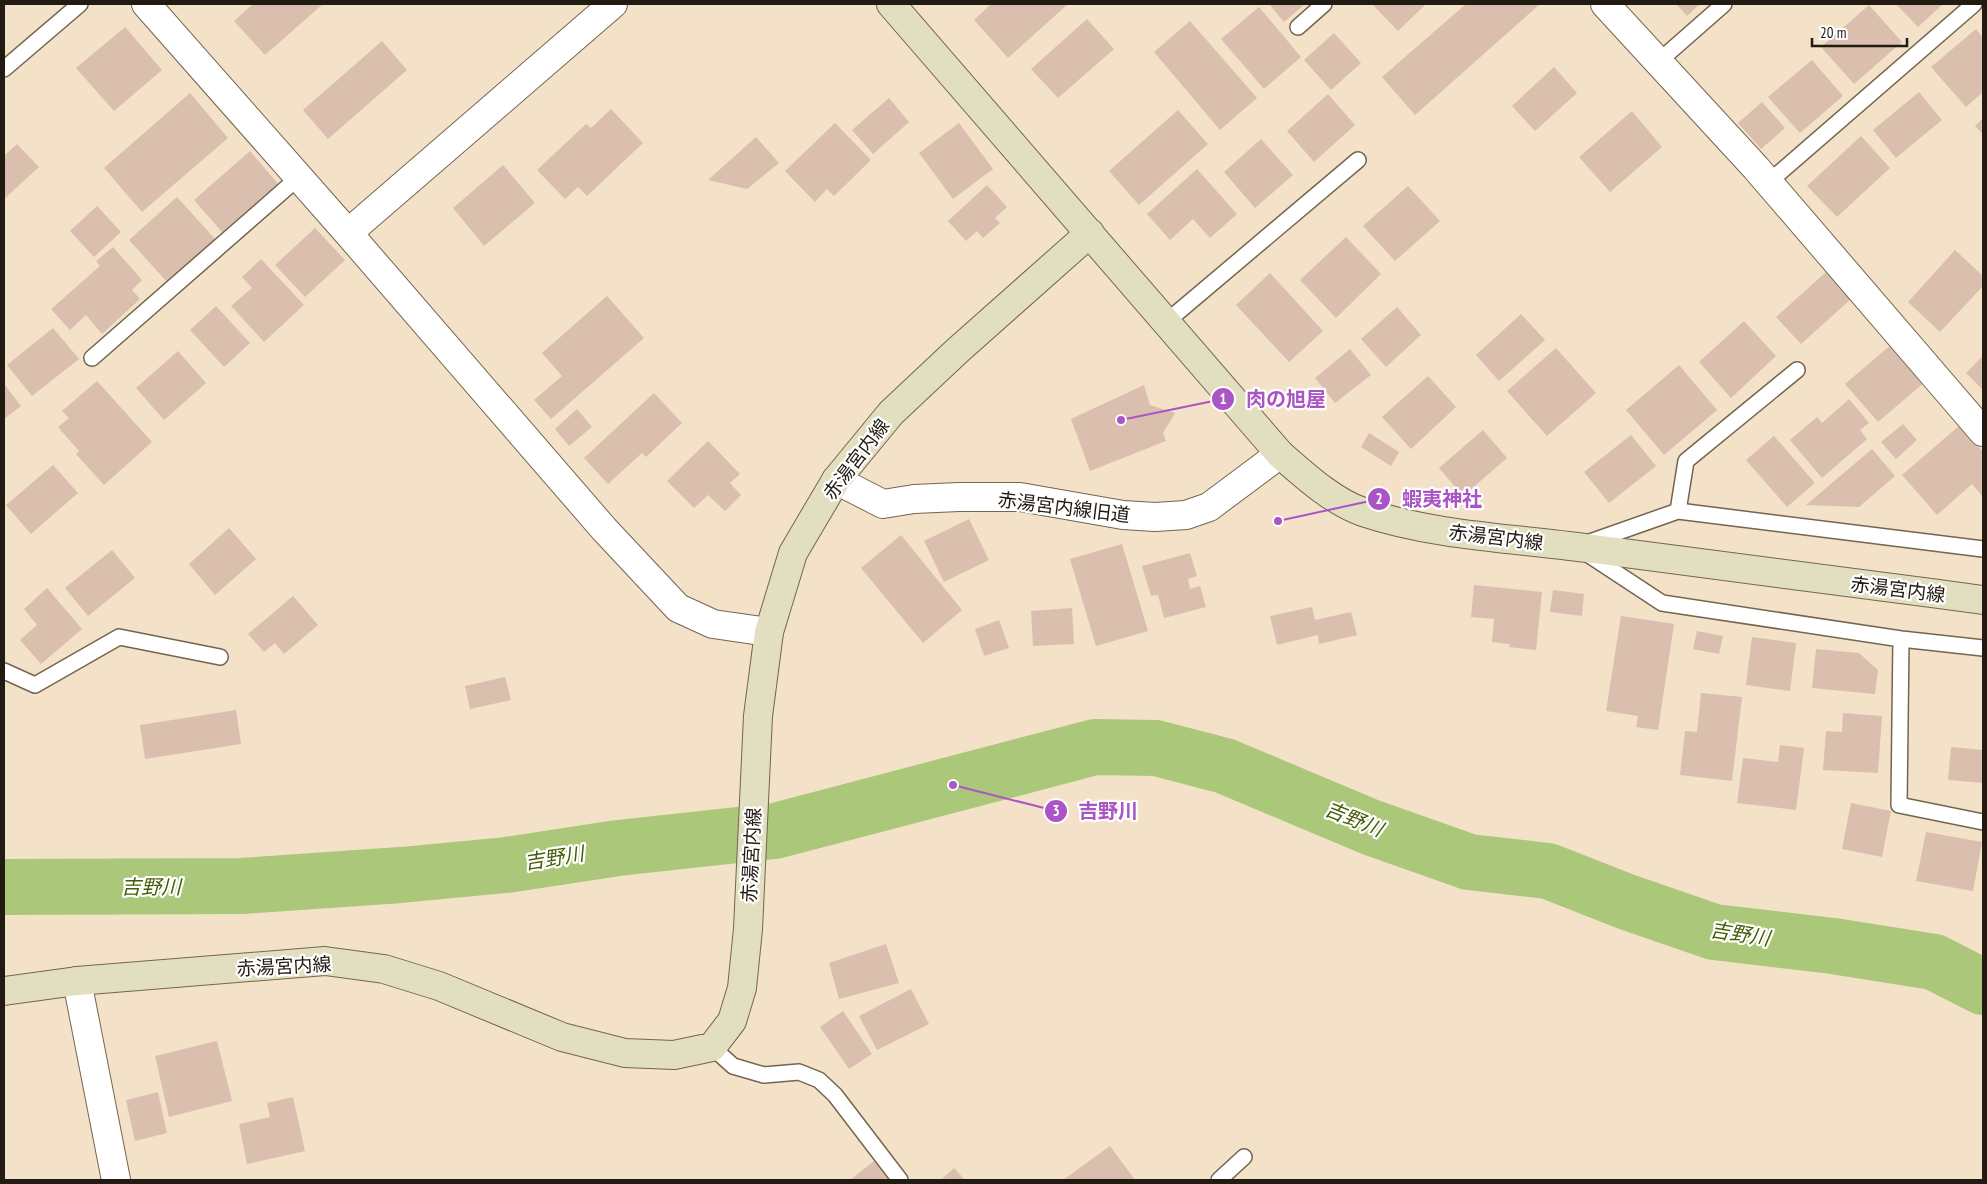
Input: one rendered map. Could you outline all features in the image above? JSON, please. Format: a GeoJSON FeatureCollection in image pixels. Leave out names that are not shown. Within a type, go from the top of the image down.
{"type":"FeatureCollection","features":[{"type":"Feature","properties":{"kind":"main road"},"geometry":{"type":"LineString","coordinates":[[891,4],[1090,233]]}},
{"type":"Feature","properties":{"kind":"main road","name":"赤湯宮内線"},"geometry":{"type":"LineString","coordinates":[[4,991],[77,981],[325,961],[384,968],[439,986],[562,1037],[625,1053],[674,1055],[712,1047],[732,1020],[742,988],[748,928],[758,716],[769,632],[793,553],[836,480],[891,413],[957,351],[1090,233],[1280,454],[1302,474],[1333,496],[1361,511],[1403,523],[1468,534],[1576,546],[1983,600]]}},
{"type":"Feature","properties":{"kind":"street"},"geometry":{"type":"LineString","coordinates":[[146,4],[348,233],[604,529],[678,608],[713,624],[769,632]]}},
{"type":"Feature","properties":{"kind":"street"},"geometry":{"type":"LineString","coordinates":[[348,233],[612,4]]}},
{"type":"Feature","properties":{"kind":"street"},"geometry":{"type":"LineString","coordinates":[[1605,4],[1769,182],[1983,432]]}},
{"type":"Feature","properties":{"kind":"street","name":"赤湯宮内線旧道"},"geometry":{"type":"LineString","coordinates":[[836,480],[883,504],[914,499],[1020,497],[1123,515],[1155,518],[1186,515],[1209,507],[1280,454]]}},
{"type":"Feature","properties":{"kind":"street"},"geometry":{"type":"LineString","coordinates":[[77,981],[116,1180]]}},
{"type":"Feature","properties":{"kind":"lane"},"geometry":{"type":"LineString","coordinates":[[4,70],[80,4]]}},
{"type":"Feature","properties":{"kind":"lane"},"geometry":{"type":"LineString","coordinates":[[1298,27],[1324,4]]}},
{"type":"Feature","properties":{"kind":"lane"},"geometry":{"type":"LineString","coordinates":[[1658,62],[1724,4]]}},
{"type":"Feature","properties":{"kind":"lane"},"geometry":{"type":"LineString","coordinates":[[1769,182],[1974,4]]}},
{"type":"Feature","properties":{"kind":"lane"},"geometry":{"type":"LineString","coordinates":[[1166,322],[1358,160]]}},
{"type":"Feature","properties":{"kind":"lane"},"geometry":{"type":"LineString","coordinates":[[92,358],[298,177]]}},
{"type":"Feature","properties":{"kind":"lane"},"geometry":{"type":"LineString","coordinates":[[1678,512],[1686,461],[1797,370]]}},
{"type":"Feature","properties":{"kind":"lane"},"geometry":{"type":"LineString","coordinates":[[1576,546],[1678,512],[1983,549]]}},
{"type":"Feature","properties":{"kind":"lane"},"geometry":{"type":"LineString","coordinates":[[1576,546],[1662,603],[1983,648]]}},
{"type":"Feature","properties":{"kind":"lane"},"geometry":{"type":"LineString","coordinates":[[4,671],[35,685],[119,637],[220,657]]}},
{"type":"Feature","properties":{"kind":"lane"},"geometry":{"type":"LineString","coordinates":[[1902,638],[1900,805],[1983,822]]}},
{"type":"Feature","properties":{"kind":"lane"},"geometry":{"type":"LineString","coordinates":[[712,1047],[733,1066],[764,1075],[799,1072],[819,1080],[835,1095],[900,1180]]}},
{"type":"Feature","properties":{"kind":"lane"},"geometry":{"type":"LineString","coordinates":[[1220,1180],[1244,1157]]}},
{"type":"Feature","properties":{"kind":"building"},"geometry":{"type":"Polygon","coordinates":[[[253,4],[323,4],[265,55],[234,21],[253,4]]]}},
{"type":"Feature","properties":{"kind":"building"},"geometry":{"type":"Polygon","coordinates":[[[991,4],[1068,4],[1008,58],[974,20],[991,4]]]}},
{"type":"Feature","properties":{"kind":"building"},"geometry":{"type":"Polygon","coordinates":[[[1269,4],[1305,4],[1284,22],[1269,4]]]}},
{"type":"Feature","properties":{"kind":"building"},"geometry":{"type":"Polygon","coordinates":[[[1372,4],[1426,4],[1398,31],[1372,4]]]}},
{"type":"Feature","properties":{"kind":"building"},"geometry":{"type":"Polygon","coordinates":[[[1466,4],[1540,4],[1415,115],[1382,77],[1466,4]]]}},
{"type":"Feature","properties":{"kind":"building"},"geometry":{"type":"Polygon","coordinates":[[[1676,4],[1700,4],[1687,16],[1676,4]]]}},
{"type":"Feature","properties":{"kind":"building"},"geometry":{"type":"Polygon","coordinates":[[[1896,4],[1943,4],[1918,27],[1896,4]]]}},
{"type":"Feature","properties":{"kind":"building"},"geometry":{"type":"Polygon","coordinates":[[[1869,5],[1902,42],[1854,84],[1821,47],[1869,5]]]}},
{"type":"Feature","properties":{"kind":"building"},"geometry":{"type":"Polygon","coordinates":[[[1259,7],[1301,57],[1264,89],[1221,39],[1259,7]]]}},
{"type":"Feature","properties":{"kind":"building"},"geometry":{"type":"Polygon","coordinates":[[[1087,19],[1114,49],[1058,98],[1031,69],[1087,19]]]}},
{"type":"Feature","properties":{"kind":"building"},"geometry":{"type":"Polygon","coordinates":[[[1190,21],[1257,98],[1220,130],[1154,52],[1190,21]]]}},
{"type":"Feature","properties":{"kind":"building"},"geometry":{"type":"Polygon","coordinates":[[[125,27],[162,70],[114,111],[76,68],[125,27]]]}},
{"type":"Feature","properties":{"kind":"building"},"geometry":{"type":"Polygon","coordinates":[[[1976,29],[1983,38],[1983,92],[1966,107],[1931,67],[1976,29]]]}},
{"type":"Feature","properties":{"kind":"building"},"geometry":{"type":"Polygon","coordinates":[[[1334,33],[1361,63],[1331,90],[1304,60],[1334,33]]]}},
{"type":"Feature","properties":{"kind":"building"},"geometry":{"type":"Polygon","coordinates":[[[382,41],[407,70],[328,139],[303,110],[382,41]]]}},
{"type":"Feature","properties":{"kind":"building"},"geometry":{"type":"Polygon","coordinates":[[[1812,60],[1843,96],[1800,133],[1768,97],[1812,60]]]}},
{"type":"Feature","properties":{"kind":"building"},"geometry":{"type":"Polygon","coordinates":[[[1554,67],[1577,93],[1535,131],[1512,106],[1554,67]]]}},
{"type":"Feature","properties":{"kind":"building"},"geometry":{"type":"Polygon","coordinates":[[[1919,92],[1942,120],[1896,158],[1873,130],[1919,92]]]}},
{"type":"Feature","properties":{"kind":"building"},"geometry":{"type":"Polygon","coordinates":[[[190,93],[228,138],[142,212],[104,168],[190,93]]]}},
{"type":"Feature","properties":{"kind":"building"},"geometry":{"type":"Polygon","coordinates":[[[1328,94],[1355,125],[1314,162],[1287,131],[1328,94]]]}},
{"type":"Feature","properties":{"kind":"building"},"geometry":{"type":"Polygon","coordinates":[[[889,98],[909,122],[873,154],[852,130],[889,98]]]}},
{"type":"Feature","properties":{"kind":"building"},"geometry":{"type":"Polygon","coordinates":[[[1762,102],[1785,128],[1761,149],[1738,123],[1762,102]]]}},
{"type":"Feature","properties":{"kind":"building"},"geometry":{"type":"Polygon","coordinates":[[[611,109],[643,143],[587,196],[578,187],[565,199],[537,170],[586,124],[591,128],[611,109]]]}},
{"type":"Feature","properties":{"kind":"building"},"geometry":{"type":"Polygon","coordinates":[[[1178,110],[1208,144],[1139,205],[1109,171],[1178,110]]]}},
{"type":"Feature","properties":{"kind":"building"},"geometry":{"type":"Polygon","coordinates":[[[1632,111],[1662,147],[1610,192],[1579,157],[1632,111]]]}},
{"type":"Feature","properties":{"kind":"building"},"geometry":{"type":"Polygon","coordinates":[[[1983,118],[1983,134],[1975,126],[1983,118]]]}},
{"type":"Feature","properties":{"kind":"building"},"geometry":{"type":"Polygon","coordinates":[[[835,123],[871,160],[834,196],[827,189],[815,202],[785,171],[835,123]]]}},
{"type":"Feature","properties":{"kind":"building"},"geometry":{"type":"Polygon","coordinates":[[[959,123],[993,169],[953,199],[919,153],[959,123]]]}},
{"type":"Feature","properties":{"kind":"building"},"geometry":{"type":"Polygon","coordinates":[[[1861,136],[1890,168],[1837,217],[1807,186],[1861,136]]]}},
{"type":"Feature","properties":{"kind":"building"},"geometry":{"type":"Polygon","coordinates":[[[756,137],[779,163],[747,189],[708,180],[756,137]]]}},
{"type":"Feature","properties":{"kind":"building"},"geometry":{"type":"Polygon","coordinates":[[[1261,139],[1293,175],[1255,208],[1224,172],[1261,139]]]}},
{"type":"Feature","properties":{"kind":"building"},"geometry":{"type":"Polygon","coordinates":[[[17,144],[39,167],[4,199],[4,156],[17,144]]]}},
{"type":"Feature","properties":{"kind":"building"},"geometry":{"type":"Polygon","coordinates":[[[250,151],[278,184],[222,232],[194,200],[250,151]]]}},
{"type":"Feature","properties":{"kind":"building"},"geometry":{"type":"Polygon","coordinates":[[[503,165],[535,203],[484,246],[453,208],[503,165]]]}},
{"type":"Feature","properties":{"kind":"building"},"geometry":{"type":"Polygon","coordinates":[[[1197,169],[1237,214],[1210,238],[1193,219],[1170,240],[1147,214],[1197,169]]]}},
{"type":"Feature","properties":{"kind":"building"},"geometry":{"type":"Polygon","coordinates":[[[987,185],[1007,207],[995,218],[1000,223],[983,238],[977,231],[966,241],[948,221],[987,185]]]}},
{"type":"Feature","properties":{"kind":"building"},"geometry":{"type":"Polygon","coordinates":[[[1408,186],[1440,221],[1395,261],[1363,226],[1408,186]]]}},
{"type":"Feature","properties":{"kind":"building"},"geometry":{"type":"Polygon","coordinates":[[[177,197],[215,239],[167,282],[129,240],[177,197]]]}},
{"type":"Feature","properties":{"kind":"building"},"geometry":{"type":"Polygon","coordinates":[[[97,206],[121,232],[94,257],[70,231],[97,206]]]}},
{"type":"Feature","properties":{"kind":"building"},"geometry":{"type":"Polygon","coordinates":[[[315,228],[345,260],[305,297],[275,265],[315,228]]]}},
{"type":"Feature","properties":{"kind":"building"},"geometry":{"type":"Polygon","coordinates":[[[1346,237],[1381,274],[1336,318],[1300,280],[1346,237]]]}},
{"type":"Feature","properties":{"kind":"building"},"geometry":{"type":"Polygon","coordinates":[[[113,247],[142,280],[132,290],[140,299],[102,334],[86,315],[70,330],[51,309],[100,266],[96,261],[113,247]]]}},
{"type":"Feature","properties":{"kind":"building"},"geometry":{"type":"Polygon","coordinates":[[[1955,250],[1983,276],[1983,286],[1940,332],[1908,302],[1955,250]]]}},
{"type":"Feature","properties":{"kind":"building"},"geometry":{"type":"Polygon","coordinates":[[[261,259],[304,305],[264,342],[231,306],[252,288],[242,277],[261,259]]]}},
{"type":"Feature","properties":{"kind":"building"},"geometry":{"type":"Polygon","coordinates":[[[1826,272],[1851,299],[1801,344],[1776,317],[1826,272]]]}},
{"type":"Feature","properties":{"kind":"building"},"geometry":{"type":"Polygon","coordinates":[[[1270,273],[1323,331],[1289,362],[1236,305],[1270,273]]]}},
{"type":"Feature","properties":{"kind":"building"},"geometry":{"type":"Polygon","coordinates":[[[607,296],[644,338],[551,419],[534,400],[562,376],[542,353],[607,296]]]}},
{"type":"Feature","properties":{"kind":"building"},"geometry":{"type":"Polygon","coordinates":[[[216,306],[250,343],[224,367],[190,330],[216,306]]]}},
{"type":"Feature","properties":{"kind":"building"},"geometry":{"type":"Polygon","coordinates":[[[1397,307],[1421,335],[1386,367],[1361,339],[1397,307]]]}},
{"type":"Feature","properties":{"kind":"building"},"geometry":{"type":"Polygon","coordinates":[[[1521,314],[1545,340],[1499,381],[1476,355],[1521,314]]]}},
{"type":"Feature","properties":{"kind":"building"},"geometry":{"type":"Polygon","coordinates":[[[1744,321],[1776,356],[1731,398],[1699,362],[1744,321]]]}},
{"type":"Feature","properties":{"kind":"building"},"geometry":{"type":"Polygon","coordinates":[[[53,328],[79,359],[32,396],[7,365],[53,328]]]}},
{"type":"Feature","properties":{"kind":"building"},"geometry":{"type":"Polygon","coordinates":[[[1892,344],[1925,382],[1878,422],[1845,384],[1892,344]]]}},
{"type":"Feature","properties":{"kind":"building"},"geometry":{"type":"Polygon","coordinates":[[[1556,348],[1596,393],[1547,436],[1507,391],[1556,348]]]}},
{"type":"Feature","properties":{"kind":"building"},"geometry":{"type":"Polygon","coordinates":[[[1350,349],[1371,375],[1335,403],[1315,378],[1350,349]]]}},
{"type":"Feature","properties":{"kind":"building"},"geometry":{"type":"Polygon","coordinates":[[[178,351],[206,383],[164,420],[136,388],[178,351]]]}},
{"type":"Feature","properties":{"kind":"building"},"geometry":{"type":"Polygon","coordinates":[[[1983,356],[1983,390],[1966,373],[1983,356]]]}},
{"type":"Feature","properties":{"kind":"building"},"geometry":{"type":"Polygon","coordinates":[[[1679,365],[1717,410],[1664,455],[1626,410],[1679,365]]]}},
{"type":"Feature","properties":{"kind":"building"},"geometry":{"type":"Polygon","coordinates":[[[1428,376],[1456,407],[1411,449],[1382,417],[1428,376]]]}},
{"type":"Feature","properties":{"kind":"building"},"geometry":{"type":"Polygon","coordinates":[[[97,381],[152,442],[104,485],[76,454],[79,451],[58,427],[69,418],[62,411],[97,381]]]}},
{"type":"Feature","properties":{"kind":"building"},"geometry":{"type":"Polygon","coordinates":[[[4,384],[21,406],[4,419],[4,384]]]}},
{"type":"Feature","properties":{"kind":"building"},"geometry":{"type":"Polygon","coordinates":[[[1144,385],[1150,405],[1175,413],[1163,433],[1166,441],[1090,471],[1071,419],[1144,385]]]}},
{"type":"Feature","properties":{"kind":"building"},"geometry":{"type":"Polygon","coordinates":[[[654,393],[682,423],[646,457],[642,453],[608,484],[584,458],[654,393]]]}},
{"type":"Feature","properties":{"kind":"building"},"geometry":{"type":"Polygon","coordinates":[[[1849,399],[1869,423],[1860,430],[1867,439],[1822,478],[1790,440],[1817,417],[1822,423],[1849,399]]]}},
{"type":"Feature","properties":{"kind":"building"},"geometry":{"type":"Polygon","coordinates":[[[577,409],[592,427],[569,446],[555,429],[577,409]]]}},
{"type":"Feature","properties":{"kind":"building"},"geometry":{"type":"Polygon","coordinates":[[[1903,424],[1917,440],[1896,459],[1881,442],[1903,424]]]}},
{"type":"Feature","properties":{"kind":"building"},"geometry":{"type":"Polygon","coordinates":[[[1960,425],[1983,452],[1983,497],[1972,484],[1937,515],[1902,475],[1960,425]]]}},
{"type":"Feature","properties":{"kind":"building"},"geometry":{"type":"Polygon","coordinates":[[[1483,430],[1507,458],[1463,496],[1439,468],[1483,430]]]}},
{"type":"Feature","properties":{"kind":"building"},"geometry":{"type":"Polygon","coordinates":[[[1369,433],[1399,452],[1391,466],[1361,447],[1369,433]]]}},
{"type":"Feature","properties":{"kind":"building"},"geometry":{"type":"Polygon","coordinates":[[[1631,435],[1656,466],[1609,503],[1584,472],[1631,435]]]}},
{"type":"Feature","properties":{"kind":"building"},"geometry":{"type":"Polygon","coordinates":[[[1774,436],[1815,483],[1787,507],[1746,460],[1774,436]]]}},
{"type":"Feature","properties":{"kind":"building"},"geometry":{"type":"Polygon","coordinates":[[[708,441],[740,474],[730,483],[741,495],[725,511],[708,495],[694,508],[667,481],[708,441]]]}},
{"type":"Feature","properties":{"kind":"building"},"geometry":{"type":"Polygon","coordinates":[[[1872,449],[1895,476],[1859,507],[1806,505],[1872,449]]]}},
{"type":"Feature","properties":{"kind":"building"},"geometry":{"type":"Polygon","coordinates":[[[53,465],[78,493],[31,534],[6,505],[53,465]]]}},
{"type":"Feature","properties":{"kind":"building"},"geometry":{"type":"Polygon","coordinates":[[[969,519],[989,560],[944,582],[924,541],[969,519]]]}},
{"type":"Feature","properties":{"kind":"building"},"geometry":{"type":"Polygon","coordinates":[[[229,528],[256,559],[215,595],[189,564],[229,528]]]}},
{"type":"Feature","properties":{"kind":"building"},"geometry":{"type":"Polygon","coordinates":[[[901,535],[962,610],[923,643],[861,568],[901,535]]]}},
{"type":"Feature","properties":{"kind":"building"},"geometry":{"type":"Polygon","coordinates":[[[1122,544],[1148,631],[1096,646],[1070,559],[1122,544]]]}},
{"type":"Feature","properties":{"kind":"building"},"geometry":{"type":"Polygon","coordinates":[[[112,550],[135,578],[88,616],[65,588],[112,550]]]}},
{"type":"Feature","properties":{"kind":"building"},"geometry":{"type":"Polygon","coordinates":[[[1190,553],[1197,576],[1188,579],[1190,589],[1200,586],[1206,607],[1164,618],[1158,595],[1151,596],[1142,566],[1190,553]]]}},
{"type":"Feature","properties":{"kind":"building"},"geometry":{"type":"Polygon","coordinates":[[[1474,585],[1542,592],[1536,650],[1509,647],[1510,644],[1492,642],[1494,619],[1471,617],[1474,585]]]}},
{"type":"Feature","properties":{"kind":"building"},"geometry":{"type":"Polygon","coordinates":[[[47,588],[82,629],[41,664],[20,640],[37,625],[24,609],[47,588]]]}},
{"type":"Feature","properties":{"kind":"building"},"geometry":{"type":"Polygon","coordinates":[[[1553,590],[1584,594],[1582,616],[1550,612],[1553,590]]]}},
{"type":"Feature","properties":{"kind":"building"},"geometry":{"type":"Polygon","coordinates":[[[293,596],[318,625],[284,654],[275,643],[264,652],[248,634],[293,596]]]}},
{"type":"Feature","properties":{"kind":"building"},"geometry":{"type":"Polygon","coordinates":[[[1312,607],[1315,620],[1351,612],[1357,635],[1319,644],[1318,635],[1277,645],[1270,616],[1312,607]]]}},
{"type":"Feature","properties":{"kind":"building"},"geometry":{"type":"Polygon","coordinates":[[[1072,608],[1074,644],[1033,646],[1031,611],[1072,608]]]}},
{"type":"Feature","properties":{"kind":"building"},"geometry":{"type":"Polygon","coordinates":[[[1621,616],[1674,624],[1658,730],[1636,727],[1638,716],[1606,711],[1621,616]]]}},
{"type":"Feature","properties":{"kind":"building"},"geometry":{"type":"Polygon","coordinates":[[[999,620],[1009,648],[984,656],[975,629],[999,620]]]}},
{"type":"Feature","properties":{"kind":"building"},"geometry":{"type":"Polygon","coordinates":[[[1697,631],[1723,636],[1719,654],[1693,649],[1697,631]]]}},
{"type":"Feature","properties":{"kind":"building"},"geometry":{"type":"Polygon","coordinates":[[[1752,637],[1796,643],[1790,691],[1746,685],[1752,637]]]}},
{"type":"Feature","properties":{"kind":"building"},"geometry":{"type":"Polygon","coordinates":[[[1816,649],[1859,653],[1878,670],[1875,694],[1812,688],[1816,649]]]}},
{"type":"Feature","properties":{"kind":"building"},"geometry":{"type":"Polygon","coordinates":[[[505,677],[511,700],[470,709],[465,686],[505,677]]]}},
{"type":"Feature","properties":{"kind":"building"},"geometry":{"type":"Polygon","coordinates":[[[1701,693],[1742,697],[1732,781],[1680,775],[1685,731],[1697,732],[1701,693]]]}},
{"type":"Feature","properties":{"kind":"building"},"geometry":{"type":"Polygon","coordinates":[[[236,710],[241,744],[145,759],[140,725],[236,710]]]}},
{"type":"Feature","properties":{"kind":"building"},"geometry":{"type":"Polygon","coordinates":[[[1843,713],[1882,716],[1878,773],[1823,770],[1826,731],[1842,732],[1843,713]]]}},
{"type":"Feature","properties":{"kind":"building"},"geometry":{"type":"Polygon","coordinates":[[[1780,745],[1804,748],[1796,810],[1737,803],[1743,758],[1778,762],[1780,745]]]}},
{"type":"Feature","properties":{"kind":"building"},"geometry":{"type":"Polygon","coordinates":[[[1951,747],[1983,750],[1983,783],[1948,780],[1951,747]]]}},
{"type":"Feature","properties":{"kind":"building"},"geometry":{"type":"Polygon","coordinates":[[[1851,803],[1891,811],[1882,857],[1842,849],[1851,803]]]}},
{"type":"Feature","properties":{"kind":"building"},"geometry":{"type":"Polygon","coordinates":[[[1926,832],[1982,842],[1973,891],[1916,881],[1926,832]]]}},
{"type":"Feature","properties":{"kind":"building"},"geometry":{"type":"Polygon","coordinates":[[[886,944],[899,983],[839,999],[829,963],[886,944]]]}},
{"type":"Feature","properties":{"kind":"building"},"geometry":{"type":"Polygon","coordinates":[[[911,989],[929,1024],[877,1050],[859,1016],[911,989]]]}},
{"type":"Feature","properties":{"kind":"building"},"geometry":{"type":"Polygon","coordinates":[[[843,1011],[872,1054],[849,1069],[820,1027],[843,1011]]]}},
{"type":"Feature","properties":{"kind":"building"},"geometry":{"type":"Polygon","coordinates":[[[217,1041],[232,1101],[169,1117],[155,1056],[217,1041]]]}},
{"type":"Feature","properties":{"kind":"building"},"geometry":{"type":"Polygon","coordinates":[[[158,1092],[167,1133],[135,1141],[126,1100],[158,1092]]]}},
{"type":"Feature","properties":{"kind":"building"},"geometry":{"type":"Polygon","coordinates":[[[293,1097],[305,1151],[247,1164],[239,1124],[270,1117],[267,1103],[293,1097]]]}},
{"type":"Feature","properties":{"kind":"building"},"geometry":{"type":"Polygon","coordinates":[[[1110,1146],[1135,1180],[1063,1180],[1110,1146]]]}},
{"type":"Feature","properties":{"kind":"building"},"geometry":{"type":"Polygon","coordinates":[[[874,1161],[890,1180],[850,1180],[874,1161]]]}},
{"type":"Feature","properties":{"kind":"building"},"geometry":{"type":"Polygon","coordinates":[[[954,1168],[965,1180],[941,1180],[954,1168]]]}},
{"type":"Feature","properties":{"kind":"waterway","name":"吉野川"},"geometry":{"type":"LineString","coordinates":[[4,887],[242,886],[401,875],[506,865],[618,848],[775,831],[1095,747],[1156,748],[1225,766],[1370,827],[1469,862],[1548,871],[1627,902],[1714,932],[1833,946],[1934,962],[1983,987]]}},
{"type":"Feature","properties":{"kind":"place","name":"肉の旭屋"},"geometry":{"type":"Point","coordinates":[1121,420]}},
{"type":"Feature","properties":{"kind":"place","name":"蝦夷神社"},"geometry":{"type":"Point","coordinates":[1278,521]}},
{"type":"Feature","properties":{"kind":"place","name":"吉野川"},"geometry":{"type":"Point","coordinates":[953,785]}}]}
